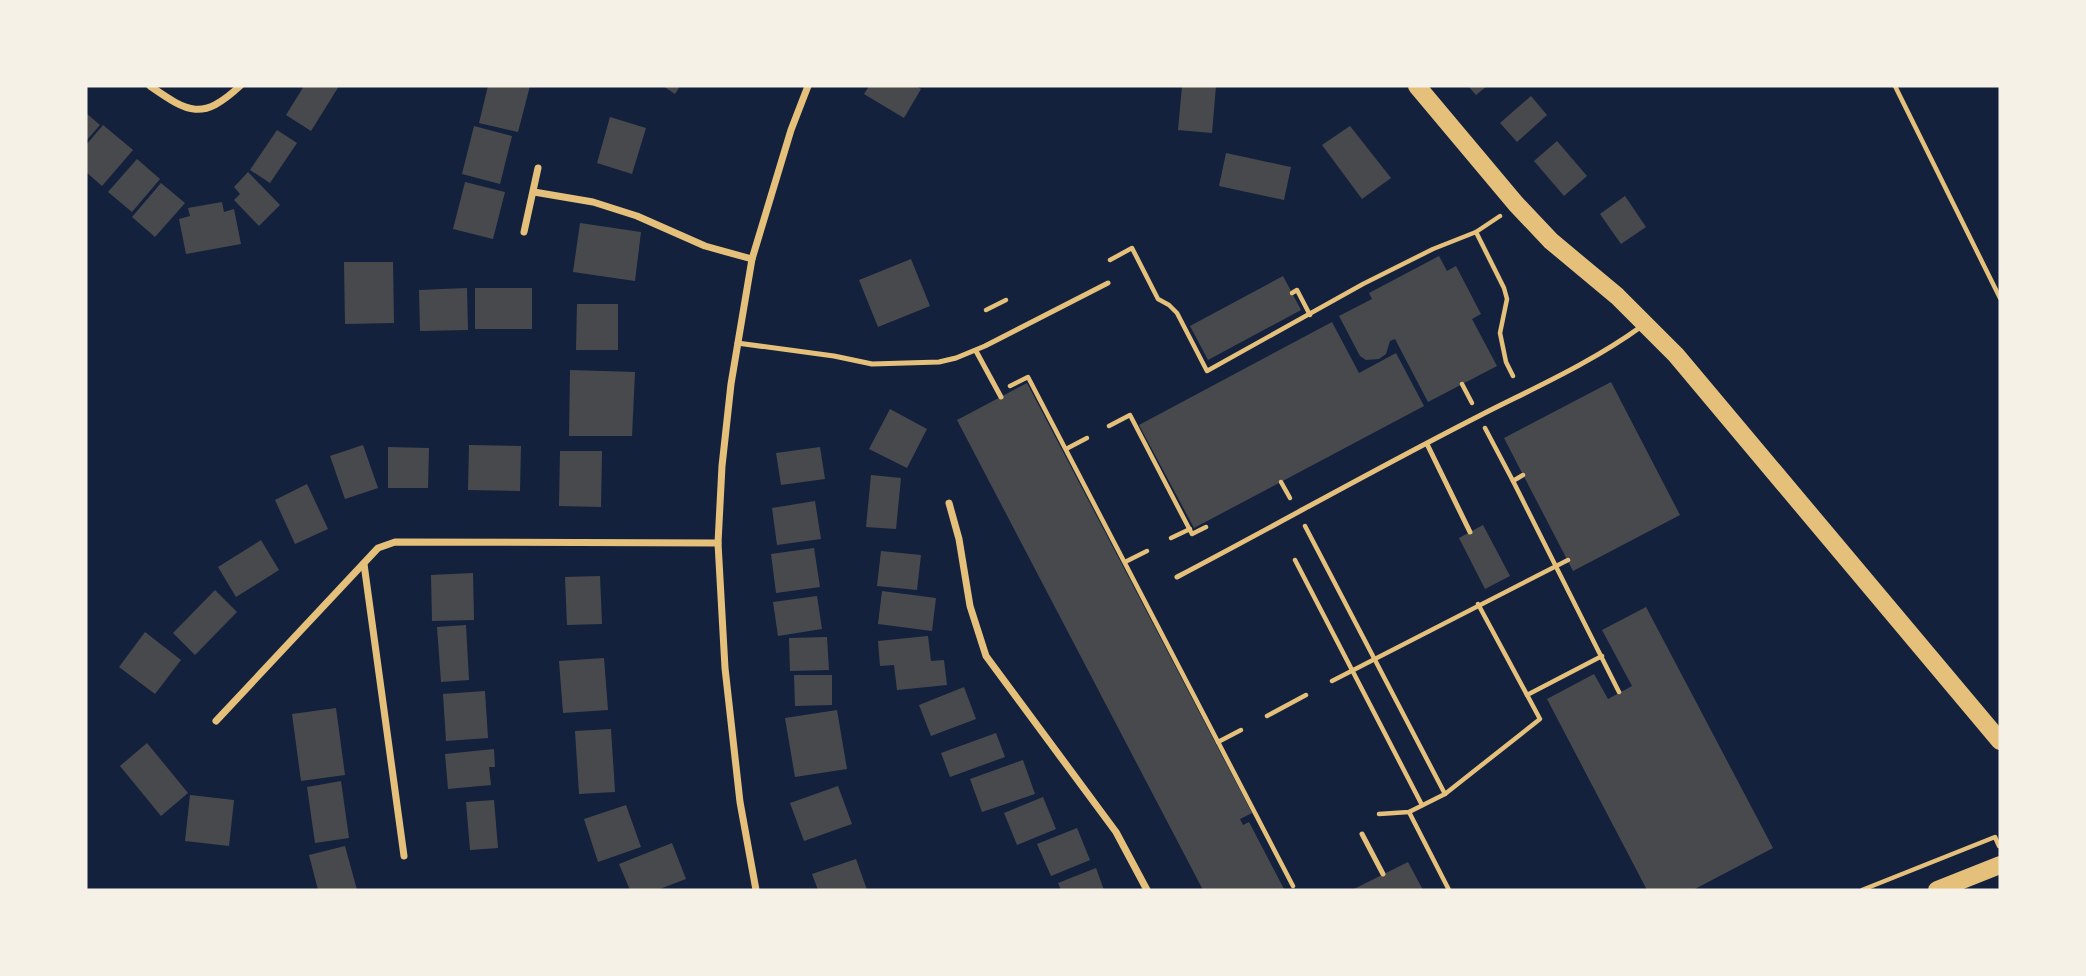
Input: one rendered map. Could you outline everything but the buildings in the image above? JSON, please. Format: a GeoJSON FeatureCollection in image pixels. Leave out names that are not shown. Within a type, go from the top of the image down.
{"type":"FeatureCollection","features":[{"type":"Feature","properties":{"kind":"main road"},"geometry":{"type":"LineString","coordinates":[[1416,86],[1551,241],[1645,323],[1713,399],[2000,741]]}},
{"type":"Feature","properties":{"kind":"main road"},"geometry":{"type":"LineString","coordinates":[[1937,890],[2000,865]]}},
{"type":"Feature","properties":{"kind":"street"},"geometry":{"type":"LineString","coordinates":[[150,86],[181,107],[198,110],[222,103],[240,86]]}},
{"type":"Feature","properties":{"kind":"street"},"geometry":{"type":"LineString","coordinates":[[756,890],[731,737],[718,543],[722,466],[737,343],[752,259],[791,130],[808,86]]}},
{"type":"Feature","properties":{"kind":"street"},"geometry":{"type":"LineString","coordinates":[[524,232],[538,168]]}},
{"type":"Feature","properties":{"kind":"street"},"geometry":{"type":"LineString","coordinates":[[534,192],[593,202],[637,216],[705,246],[752,259]]}},
{"type":"Feature","properties":{"kind":"street"},"geometry":{"type":"LineString","coordinates":[[949,503],[959,539],[970,606],[986,656],[1116,832],[1147,890]]}},
{"type":"Feature","properties":{"kind":"street"},"geometry":{"type":"LineString","coordinates":[[216,722],[378,548],[395,541],[718,543]]}},
{"type":"Feature","properties":{"kind":"street"},"geometry":{"type":"LineString","coordinates":[[365,564],[404,856]]}},
{"type":"Feature","properties":{"kind":"lane"},"geometry":{"type":"LineString","coordinates":[[737,343],[834,356],[855,362],[893,365],[939,362],[976,351],[1108,283]]}},
{"type":"Feature","properties":{"kind":"lane"},"geometry":{"type":"LineString","coordinates":[[1177,577],[1611,348],[1645,323]]}},
{"type":"Feature","properties":{"kind":"lane"},"geometry":{"type":"LineString","coordinates":[[976,351],[1001,397]]}},
{"type":"Feature","properties":{"kind":"lane"},"geometry":{"type":"LineString","coordinates":[[1427,444],[1470,532]]}},
{"type":"Feature","properties":{"kind":"lane"},"geometry":{"type":"LineString","coordinates":[[1362,835],[1383,874]]}},
{"type":"Feature","properties":{"kind":"path"},"geometry":{"type":"LineString","coordinates":[[1895,86],[2000,298]]}},
{"type":"Feature","properties":{"kind":"path"},"geometry":{"type":"LineString","coordinates":[[1110,260],[1132,248],[1158,299],[1177,313],[1197,344],[1207,371],[1363,284],[1433,248],[1476,232],[1516,204]]}},
{"type":"Feature","properties":{"kind":"path"},"geometry":{"type":"LineString","coordinates":[[1476,232],[1507,299],[1500,333],[1506,362],[1513,376]]}},
{"type":"Feature","properties":{"kind":"path"},"geometry":{"type":"LineString","coordinates":[[1292,293],[1297,290],[1310,315]]}},
{"type":"Feature","properties":{"kind":"path"},"geometry":{"type":"LineString","coordinates":[[986,310],[1006,300]]}},
{"type":"Feature","properties":{"kind":"path"},"geometry":{"type":"LineString","coordinates":[[1008,388],[1028,377],[1293,886]]}},
{"type":"Feature","properties":{"kind":"path"},"geometry":{"type":"LineString","coordinates":[[1462,384],[1472,403]]}},
{"type":"Feature","properties":{"kind":"path"},"geometry":{"type":"LineString","coordinates":[[1109,426],[1130,415],[1192,534],[1206,527]]}},
{"type":"Feature","properties":{"kind":"path"},"geometry":{"type":"LineString","coordinates":[[1485,427],[1619,692]]}},
{"type":"Feature","properties":{"kind":"path"},"geometry":{"type":"LineString","coordinates":[[1066,449],[1087,438]]}},
{"type":"Feature","properties":{"kind":"path"},"geometry":{"type":"LineString","coordinates":[[1513,481],[1523,475]]}},
{"type":"Feature","properties":{"kind":"path"},"geometry":{"type":"LineString","coordinates":[[1282,482],[1290,498]]}},
{"type":"Feature","properties":{"kind":"path"},"geometry":{"type":"LineString","coordinates":[[1304,525],[1445,794]]}},
{"type":"Feature","properties":{"kind":"path"},"geometry":{"type":"LineString","coordinates":[[1171,538],[1190,529]]}},
{"type":"Feature","properties":{"kind":"path"},"geometry":{"type":"LineString","coordinates":[[1125,562],[1147,551]]}},
{"type":"Feature","properties":{"kind":"path"},"geometry":{"type":"LineString","coordinates":[[1295,560],[1422,805]]}},
{"type":"Feature","properties":{"kind":"path"},"geometry":{"type":"LineString","coordinates":[[1332,681],[1568,560]]}},
{"type":"Feature","properties":{"kind":"path"},"geometry":{"type":"LineString","coordinates":[[1379,814],[1409,812],[1445,794],[1540,719],[1478,604]]}},
{"type":"Feature","properties":{"kind":"path"},"geometry":{"type":"LineString","coordinates":[[1527,695],[1602,656]]}},
{"type":"Feature","properties":{"kind":"path"},"geometry":{"type":"LineString","coordinates":[[1267,716],[1306,695]]}},
{"type":"Feature","properties":{"kind":"path"},"geometry":{"type":"LineString","coordinates":[[1218,742],[1241,730]]}},
{"type":"Feature","properties":{"kind":"path"},"geometry":{"type":"LineString","coordinates":[[1409,812],[1449,890]]}},
{"type":"Feature","properties":{"kind":"path"},"geometry":{"type":"LineString","coordinates":[[1862,890],[1995,836],[1997,841]]}}]}
